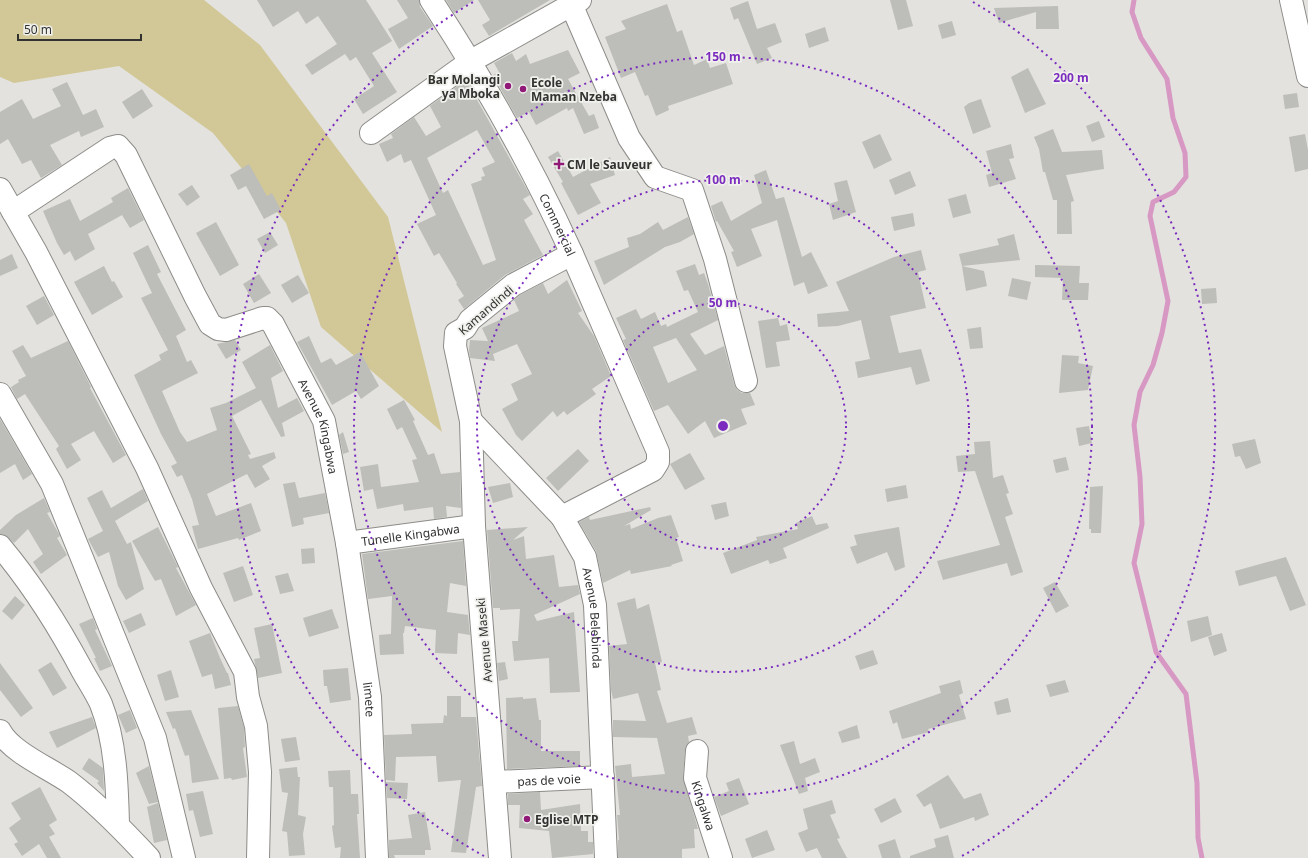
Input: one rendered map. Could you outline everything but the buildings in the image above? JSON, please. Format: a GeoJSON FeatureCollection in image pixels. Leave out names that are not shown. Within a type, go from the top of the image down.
{"type":"FeatureCollection","features":[{"type":"Feature","properties":{"kind":"street","name":"Commercial"},"geometry":{"type":"LineString","coordinates":[[431,0],[471,61],[572,254],[658,452],[658,462],[653,470],[562,517]]}},
{"type":"Feature","properties":{"kind":"street"},"geometry":{"type":"LineString","coordinates":[[1291,0],[1308,76]]}},
{"type":"Feature","properties":{"kind":"street"},"geometry":{"type":"LineString","coordinates":[[371,133],[471,61],[575,2],[629,138],[654,177],[692,190],[715,259],[746,381]]}},
{"type":"Feature","properties":{"kind":"street","name":"Avenue Kingabwa"},"geometry":{"type":"LineString","coordinates":[[13,212],[110,148],[118,146],[126,155],[194,296],[210,324],[218,329],[226,330],[263,318],[267,318],[273,324],[324,421],[347,543]]}},
{"type":"Feature","properties":{"kind":"street"},"geometry":{"type":"LineString","coordinates":[[0,189],[36,252],[140,454],[201,588],[245,672],[248,697],[256,726],[260,772],[258,858]]}},
{"type":"Feature","properties":{"kind":"street","name":"Kamandindi"},"geometry":{"type":"LineString","coordinates":[[471,421],[455,346],[456,333],[465,328],[470,320],[513,285],[572,254]]}},
{"type":"Feature","properties":{"kind":"street"},"geometry":{"type":"LineString","coordinates":[[0,394],[52,484],[143,712],[155,738],[184,858]]}},
{"type":"Feature","properties":{"kind":"street","name":"Avenue Belebinda"},"geometry":{"type":"LineString","coordinates":[[471,421],[562,517],[585,557],[595,605],[606,858]]}},
{"type":"Feature","properties":{"kind":"street","name":"Avenue Maseki"},"geometry":{"type":"LineString","coordinates":[[471,421],[474,526],[500,858]]}},
{"type":"Feature","properties":{"kind":"street","name":"Tunelle Kingabwa"},"geometry":{"type":"LineString","coordinates":[[347,543],[474,526]]}},
{"type":"Feature","properties":{"kind":"street","name":"limete"},"geometry":{"type":"LineString","coordinates":[[347,543],[370,697],[377,858]]}},
{"type":"Feature","properties":{"kind":"street"},"geometry":{"type":"LineString","coordinates":[[0,546],[42,604],[101,704],[111,742],[117,787],[118,824]]}},
{"type":"Feature","properties":{"kind":"street"},"geometry":{"type":"LineString","coordinates":[[0,731],[3,736],[18,749],[69,782],[118,824],[150,858]]}},
{"type":"Feature","properties":{"kind":"street","name":"Kingalwa"},"geometry":{"type":"LineString","coordinates":[[697,751],[695,778],[722,858]]}},
{"type":"Feature","properties":{"kind":"street","name":"pas de voie"},"geometry":{"type":"LineString","coordinates":[[495,782],[602,777]]}},
{"type":"Feature","properties":{"kind":"shaded area"},"geometry":{"type":"Polygon","coordinates":[[[0,0],[204,0],[260,45],[388,217],[442,432],[321,327],[286,223],[213,133],[119,66],[14,83],[0,77],[0,0]]]}},
{"type":"Feature","properties":{"kind":"waterway"},"geometry":{"type":"LineString","coordinates":[[1134,0],[1132,12],[1141,38],[1167,79],[1173,118],[1185,153],[1186,177],[1174,192],[1153,202],[1150,216],[1168,301],[1162,333],[1153,365],[1140,392],[1134,425],[1140,477],[1142,524],[1134,563],[1156,652],[1186,694],[1197,783],[1198,838],[1202,858]]}},
{"type":"Feature","properties":{"kind":"place","name":"Bar Molangi ya Mboka"},"geometry":{"type":"Point","coordinates":[508,86]}},
{"type":"Feature","properties":{"kind":"place","name":"Ecole Maman Nzeba"},"geometry":{"type":"Point","coordinates":[523,89]}},
{"type":"Feature","properties":{"kind":"place","name":"CM le Sauveur"},"geometry":{"type":"Point","coordinates":[559,164]}},
{"type":"Feature","properties":{"kind":"place","name":"Eglise MTP"},"geometry":{"type":"Point","coordinates":[527,819]}}]}
